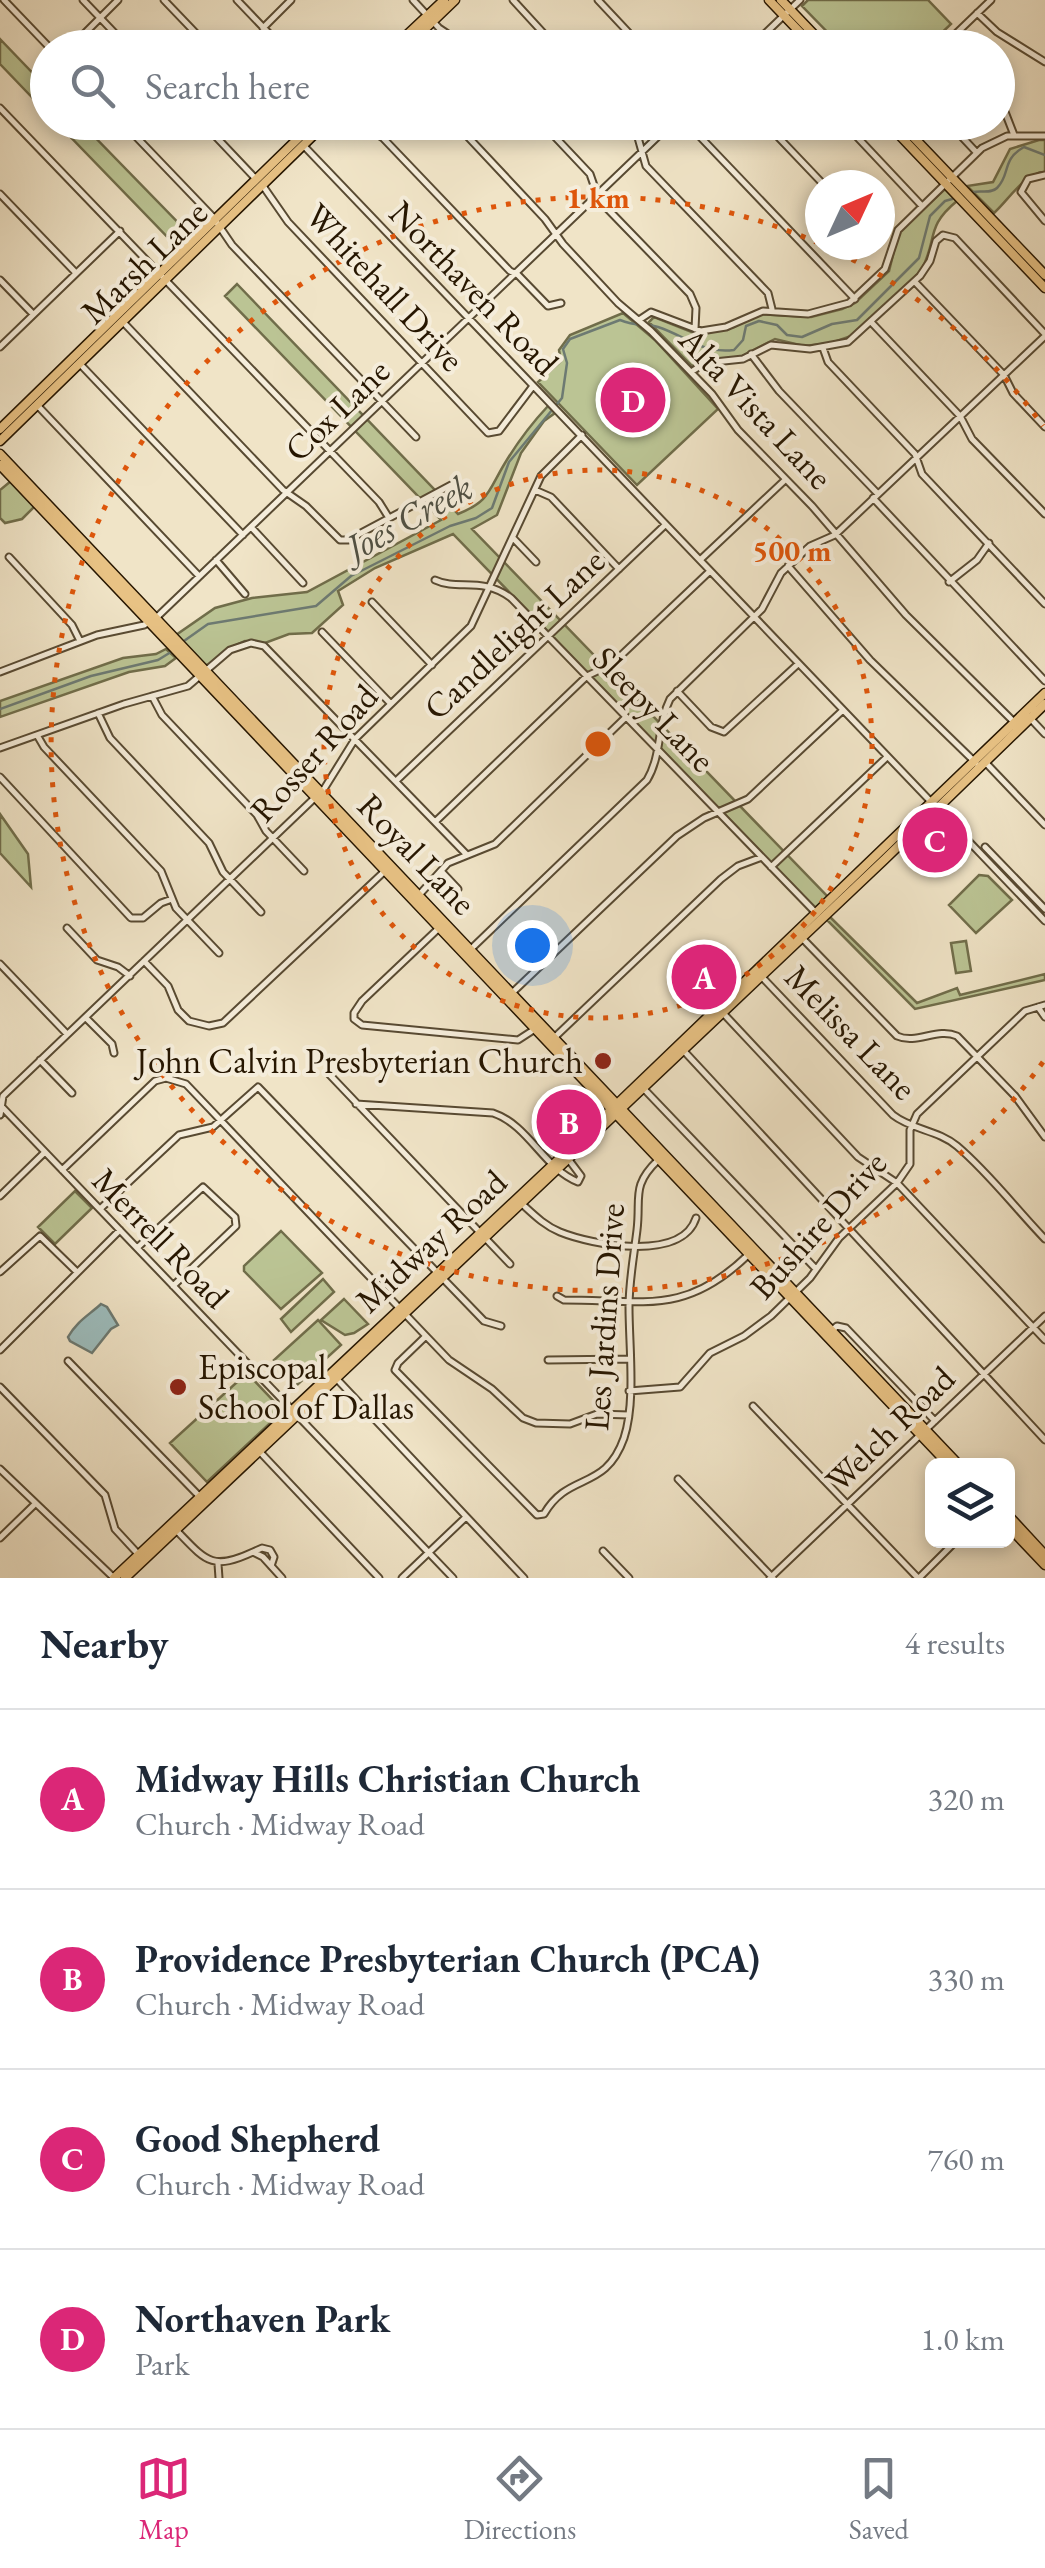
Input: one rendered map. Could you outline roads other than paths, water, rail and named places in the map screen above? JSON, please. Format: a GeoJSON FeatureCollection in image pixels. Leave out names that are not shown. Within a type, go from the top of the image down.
{"type":"FeatureCollection","features":[{"type":"Feature","properties":{"kind":"main road"},"geometry":{"type":"LineString","coordinates":[[420,30],[444,0]]}},
{"type":"Feature","properties":{"kind":"main road"},"geometry":{"type":"LineString","coordinates":[[415,30],[456,0]]}},
{"type":"Feature","properties":{"kind":"main road"},"geometry":{"type":"LineString","coordinates":[[769,0],[807,30]]}},
{"type":"Feature","properties":{"kind":"main road"},"geometry":{"type":"LineString","coordinates":[[781,0],[801,30]]}},
{"type":"Feature","properties":{"kind":"main road","name":"Marsh Lane"},"geometry":{"type":"LineString","coordinates":[[0,430],[77,361],[304,140]]}},
{"type":"Feature","properties":{"kind":"main road"},"geometry":{"type":"LineString","coordinates":[[906,140],[949,180]]}},
{"type":"Feature","properties":{"kind":"main road"},"geometry":{"type":"LineString","coordinates":[[915,140],[1039,273],[1045,288]]}},
{"type":"Feature","properties":{"kind":"main road","name":"Marsh Lane"},"geometry":{"type":"LineString","coordinates":[[0,441],[34,402]]}},
{"type":"Feature","properties":{"kind":"main road","name":"Royal Lane"},"geometry":{"type":"LineString","coordinates":[[0,454],[113,580],[951,1458]]}},
{"type":"Feature","properties":{"kind":"main road","name":"Royal Lane"},"geometry":{"type":"LineString","coordinates":[[0,465],[50,512]]}},
{"type":"Feature","properties":{"kind":"main road","name":"Midway Road"},"geometry":{"type":"LineString","coordinates":[[1027,716],[1045,692]]}},
{"type":"Feature","properties":{"kind":"main road","name":"Midway Road"},"geometry":{"type":"LineString","coordinates":[[114,1578],[174,1528],[1017,725],[1045,704]]}},
{"type":"Feature","properties":{"kind":"main road","name":"Midway Road"},"geometry":{"type":"LineString","coordinates":[[800,935],[816,914],[934,806]]}},
{"type":"Feature","properties":{"kind":"main road","name":"Royal Lane"},"geometry":{"type":"LineString","coordinates":[[923,1432],[944,1458]]}},
{"type":"Feature","properties":{"kind":"main road"},"geometry":{"type":"LineString","coordinates":[[1015,1524],[1041,1554],[1045,1565]]}},
{"type":"Feature","properties":{"kind":"main road"},"geometry":{"type":"LineString","coordinates":[[1015,1532],[1041,1554]]}},
{"type":"Feature","properties":{"kind":"main road","name":"Midway Road"},"geometry":{"type":"LineString","coordinates":[[124,1578],[141,1557]]}},
{"type":"Feature","properties":{"kind":"street"},"geometry":{"type":"LineString","coordinates":[[4,0],[33,30]]}},
{"type":"Feature","properties":{"kind":"street"},"geometry":{"type":"LineString","coordinates":[[83,0],[112,30]]}},
{"type":"Feature","properties":{"kind":"street"},"geometry":{"type":"LineString","coordinates":[[88,30],[118,0]]}},
{"type":"Feature","properties":{"kind":"street"},"geometry":{"type":"LineString","coordinates":[[164,0],[193,30]]}},
{"type":"Feature","properties":{"kind":"street"},"geometry":{"type":"LineString","coordinates":[[237,0],[263,28],[291,0]]}},
{"type":"Feature","properties":{"kind":"street"},"geometry":{"type":"LineString","coordinates":[[413,0],[445,30]]}},
{"type":"Feature","properties":{"kind":"street"},"geometry":{"type":"LineString","coordinates":[[513,0],[540,30]]}},
{"type":"Feature","properties":{"kind":"street"},"geometry":{"type":"LineString","coordinates":[[598,0],[627,30]]}},
{"type":"Feature","properties":{"kind":"street"},"geometry":{"type":"LineString","coordinates":[[768,30],[800,0]]}},
{"type":"Feature","properties":{"kind":"street"},"geometry":{"type":"LineString","coordinates":[[960,30],[990,0]]}},
{"type":"Feature","properties":{"kind":"street"},"geometry":{"type":"LineString","coordinates":[[977,13],[995,30]]}},
{"type":"Feature","properties":{"kind":"street"},"geometry":{"type":"LineString","coordinates":[[1015,43],[1045,62]]}},
{"type":"Feature","properties":{"kind":"street"},"geometry":{"type":"LineString","coordinates":[[0,108],[30,139]]}},
{"type":"Feature","properties":{"kind":"street"},"geometry":{"type":"LineString","coordinates":[[1015,135],[1045,136]]}},
{"type":"Feature","properties":{"kind":"street"},"geometry":{"type":"LineString","coordinates":[[31,140],[379,502],[389,518]]}},
{"type":"Feature","properties":{"kind":"street"},"geometry":{"type":"LineString","coordinates":[[139,140],[416,438]]}},
{"type":"Feature","properties":{"kind":"street","name":"Whitehall Drive"},"geometry":{"type":"LineString","coordinates":[[219,140],[260,182],[292,227],[490,434],[498,432],[534,385]]}},
{"type":"Feature","properties":{"kind":"street"},"geometry":{"type":"LineString","coordinates":[[385,140],[548,306],[561,303]]}},
{"type":"Feature","properties":{"kind":"street","name":"Alta Vista Lane"},"geometry":{"type":"LineString","coordinates":[[471,140],[618,303],[652,331],[712,394],[738,430],[936,648],[1017,725]]}},
{"type":"Feature","properties":{"kind":"street"},"geometry":{"type":"LineString","coordinates":[[557,140],[592,178],[599,200],[692,298],[697,311],[695,330]]}},
{"type":"Feature","properties":{"kind":"street"},"geometry":{"type":"LineString","coordinates":[[638,140],[646,166],[768,293],[772,310]]}},
{"type":"Feature","properties":{"kind":"street","name":"Cox Lane"},"geometry":{"type":"LineString","coordinates":[[0,672],[80,641],[153,620],[654,140]]}},
{"type":"Feature","properties":{"kind":"street"},"geometry":{"type":"LineString","coordinates":[[703,140],[855,299]]}},
{"type":"Feature","properties":{"kind":"street"},"geometry":{"type":"LineString","coordinates":[[781,140],[810,170]]}},
{"type":"Feature","properties":{"kind":"street"},"geometry":{"type":"LineString","coordinates":[[860,140],[922,206]]}},
{"type":"Feature","properties":{"kind":"street"},"geometry":{"type":"LineString","coordinates":[[965,140],[977,153]]}},
{"type":"Feature","properties":{"kind":"street"},"geometry":{"type":"LineString","coordinates":[[895,236],[922,206],[994,140]]}},
{"type":"Feature","properties":{"kind":"street","name":"Northaven Road"},"geometry":{"type":"LineString","coordinates":[[301,142],[992,867],[1041,909],[1045,921]]}},
{"type":"Feature","properties":{"kind":"street"},"geometry":{"type":"LineString","coordinates":[[1045,175],[1028,179],[1021,192],[1045,221]]}},
{"type":"Feature","properties":{"kind":"street"},"geometry":{"type":"LineString","coordinates":[[0,194],[76,273]]}},
{"type":"Feature","properties":{"kind":"street"},"geometry":{"type":"LineString","coordinates":[[0,347],[120,232]]}},
{"type":"Feature","properties":{"kind":"street"},"geometry":{"type":"LineString","coordinates":[[468,952],[641,787],[652,771],[665,709],[677,691],[754,617],[788,566],[810,546],[836,535],[1045,335],[951,235],[944,235],[936,240],[930,261],[914,282],[848,342],[802,350],[771,345],[733,362],[705,363],[691,372]]}},
{"type":"Feature","properties":{"kind":"street"},"geometry":{"type":"LineString","coordinates":[[640,321],[651,312],[695,330],[716,329],[757,312],[808,314],[855,299],[885,269],[887,260]]}},
{"type":"Feature","properties":{"kind":"street"},"geometry":{"type":"LineString","coordinates":[[0,280],[34,314]]}},
{"type":"Feature","properties":{"kind":"street"},"geometry":{"type":"LineString","coordinates":[[914,282],[1004,376],[1013,392],[1045,427]]}},
{"type":"Feature","properties":{"kind":"street"},"geometry":{"type":"LineString","coordinates":[[120,319],[287,493],[340,540],[348,540],[452,484]]}},
{"type":"Feature","properties":{"kind":"street"},"geometry":{"type":"LineString","coordinates":[[872,322],[960,416],[969,435],[1045,514]]}},
{"type":"Feature","properties":{"kind":"street"},"geometry":{"type":"LineString","coordinates":[[823,348],[828,362],[917,457],[922,474],[1045,604]]}},
{"type":"Feature","properties":{"kind":"street"},"geometry":{"type":"LineString","coordinates":[[752,354],[780,391],[950,582],[1045,681]]}},
{"type":"Feature","properties":{"kind":"street"},"geometry":{"type":"LineString","coordinates":[[77,361],[243,534]]}},
{"type":"Feature","properties":{"kind":"street"},"geometry":{"type":"LineString","coordinates":[[34,402],[199,576]]}},
{"type":"Feature","properties":{"kind":"street","name":"Rosser Road"},"geometry":{"type":"LineString","coordinates":[[0,1106],[3,1096],[318,795],[355,739],[471,626],[544,471],[582,435]]}},
{"type":"Feature","properties":{"kind":"street"},"geometry":{"type":"LineString","coordinates":[[700,560],[786,479]]}},
{"type":"Feature","properties":{"kind":"street"},"geometry":{"type":"LineString","coordinates":[[536,490],[551,497],[619,569]]}},
{"type":"Feature","properties":{"kind":"street","name":"Candlelight Lane"},"geometry":{"type":"LineString","coordinates":[[396,781],[666,524]]}},
{"type":"Feature","properties":{"kind":"street"},"geometry":{"type":"LineString","coordinates":[[251,526],[302,583]]}},
{"type":"Feature","properties":{"kind":"street"},"geometry":{"type":"LineString","coordinates":[[514,539],[536,562]]}},
{"type":"Feature","properties":{"kind":"street"},"geometry":{"type":"LineString","coordinates":[[950,582],[977,560],[989,543]]}},
{"type":"Feature","properties":{"kind":"street"},"geometry":{"type":"LineString","coordinates":[[9,557],[72,625],[80,641]]}},
{"type":"Feature","properties":{"kind":"street"},"geometry":{"type":"LineString","coordinates":[[216,560],[244,594]]}},
{"type":"Feature","properties":{"kind":"street"},"geometry":{"type":"LineString","coordinates":[[788,566],[870,660],[1045,825]]}},
{"type":"Feature","properties":{"kind":"street"},"geometry":{"type":"LineString","coordinates":[[435,822],[587,676],[612,664],[710,571]]}},
{"type":"Feature","properties":{"kind":"street"},"geometry":{"type":"LineString","coordinates":[[435,580],[490,588]]}},
{"type":"Feature","properties":{"kind":"street","name":"Sleepy Lane"},"geometry":{"type":"LineString","coordinates":[[490,588],[506,594],[816,914]]}},
{"type":"Feature","properties":{"kind":"street"},"geometry":{"type":"LineString","coordinates":[[372,602],[432,665]]}},
{"type":"Feature","properties":{"kind":"street"},"geometry":{"type":"LineString","coordinates":[[322,632],[391,704]]}},
{"type":"Feature","properties":{"kind":"street"},"geometry":{"type":"LineString","coordinates":[[0,748],[188,686],[232,649],[251,642],[261,644],[467,856]]}},
{"type":"Feature","properties":{"kind":"street"},"geometry":{"type":"LineString","coordinates":[[677,691],[712,727],[724,732],[798,664]]}},
{"type":"Feature","properties":{"kind":"street"},"geometry":{"type":"LineString","coordinates":[[152,696],[162,716],[257,814],[273,838],[304,870]]}},
{"type":"Feature","properties":{"kind":"street"},"geometry":{"type":"LineString","coordinates":[[509,996],[677,836],[748,799],[842,710]]}},
{"type":"Feature","properties":{"kind":"street"},"geometry":{"type":"LineString","coordinates":[[98,713],[110,738],[209,843],[230,879],[261,912]]}},
{"type":"Feature","properties":{"kind":"street"},"geometry":{"type":"LineString","coordinates":[[416,898],[453,860],[495,844],[626,716]]}},
{"type":"Feature","properties":{"kind":"street"},"geometry":{"type":"LineString","coordinates":[[1027,716],[1045,734]]}},
{"type":"Feature","properties":{"kind":"street"},"geometry":{"type":"LineString","coordinates":[[37,734],[44,747],[161,871],[172,899],[219,953]]}},
{"type":"Feature","properties":{"kind":"street"},"geometry":{"type":"LineString","coordinates":[[771,867],[887,757]]}},
{"type":"Feature","properties":{"kind":"street"},"geometry":{"type":"LineString","coordinates":[[0,778],[131,918],[143,918],[172,899]]}},
{"type":"Feature","properties":{"kind":"street"},"geometry":{"type":"LineString","coordinates":[[985,847],[1041,909]]}},
{"type":"Feature","properties":{"kind":"street"},"geometry":{"type":"LineString","coordinates":[[551,1040],[720,879],[738,866],[762,858]]}},
{"type":"Feature","properties":{"kind":"street"},"geometry":{"type":"LineString","coordinates":[[992,867],[998,861]]}},
{"type":"Feature","properties":{"kind":"street"},"geometry":{"type":"LineString","coordinates":[[144,962],[168,986],[178,1010],[189,1022],[208,1026],[222,1023],[388,868]]}},
{"type":"Feature","properties":{"kind":"street"},"geometry":{"type":"LineString","coordinates":[[441,871],[458,889]]}},
{"type":"Feature","properties":{"kind":"street"},"geometry":{"type":"LineString","coordinates":[[442,925],[362,1002],[354,1019],[362,1025],[518,1040],[538,1026]]}},
{"type":"Feature","properties":{"kind":"street"},"geometry":{"type":"LineString","coordinates":[[67,928],[97,960],[130,976]]}},
{"type":"Feature","properties":{"kind":"street"},"geometry":{"type":"LineString","coordinates":[[800,935],[897,1036],[909,1040],[947,1032],[957,1036],[1015,1096],[1045,1137]]}},
{"type":"Feature","properties":{"kind":"street"},"geometry":{"type":"LineString","coordinates":[[0,964],[68,1035]]}},
{"type":"Feature","properties":{"kind":"street","name":"Melissa Lane"},"geometry":{"type":"LineString","coordinates":[[759,973],[893,1115],[957,1146],[1045,1240]]}},
{"type":"Feature","properties":{"kind":"street"},"geometry":{"type":"LineString","coordinates":[[1042,1006],[1045,1017]]}},
{"type":"Feature","properties":{"kind":"street","name":"Bushire Drive"},"geometry":{"type":"LineString","coordinates":[[629,1391],[680,1387],[710,1354],[756,1328],[897,1182],[911,1159],[911,1126],[917,1114],[1025,1012],[1042,1006]]}},
{"type":"Feature","properties":{"kind":"street"},"geometry":{"type":"LineString","coordinates":[[720,1010],[858,1156],[897,1182],[1045,1340]]}},
{"type":"Feature","properties":{"kind":"street"},"geometry":{"type":"LineString","coordinates":[[86,1018],[112,1044],[114,1052]]}},
{"type":"Feature","properties":{"kind":"street"},"geometry":{"type":"LineString","coordinates":[[681,1048],[1045,1440]]}},
{"type":"Feature","properties":{"kind":"street"},"geometry":{"type":"LineString","coordinates":[[40,1060],[72,1093]]}},
{"type":"Feature","properties":{"kind":"street"},"geometry":{"type":"LineString","coordinates":[[328,1073],[510,1264]]}},
{"type":"Feature","properties":{"kind":"street"},"geometry":{"type":"LineString","coordinates":[[62,1170],[159,1079],[178,1080],[449,1360],[492,1389],[523,1418],[536,1423],[570,1424],[596,1414],[629,1415]]}},
{"type":"Feature","properties":{"kind":"street"},"geometry":{"type":"LineString","coordinates":[[641,1086],[816,1269]]}},
{"type":"Feature","properties":{"kind":"street"},"geometry":{"type":"LineString","coordinates":[[100,1209],[179,1135],[207,1129],[254,1089],[262,1089],[484,1321],[502,1326]]}},
{"type":"Feature","properties":{"kind":"street"},"geometry":{"type":"LineString","coordinates":[[356,1104],[493,1113],[509,1120],[555,1167],[576,1182],[581,1180],[566,1157]]}},
{"type":"Feature","properties":{"kind":"street"},"geometry":{"type":"LineString","coordinates":[[0,1106],[0,1115]]}},
{"type":"Feature","properties":{"kind":"street","name":"Merrell Road"},"geometry":{"type":"LineString","coordinates":[[0,1106],[453,1578]]}},
{"type":"Feature","properties":{"kind":"street"},"geometry":{"type":"LineString","coordinates":[[0,1196],[45,1152]]}},
{"type":"Feature","properties":{"kind":"street","name":"Les Jardins Drive"},"geometry":{"type":"LineString","coordinates":[[426,1336],[398,1363],[396,1370],[538,1515],[544,1514],[558,1493],[599,1475],[610,1466],[625,1436],[629,1415],[629,1300],[639,1186],[645,1173],[662,1157]]}},
{"type":"Feature","properties":{"kind":"street"},"geometry":{"type":"LineString","coordinates":[[138,1248],[198,1189],[208,1188],[237,1223],[173,1286]]}},
{"type":"Feature","properties":{"kind":"street"},"geometry":{"type":"LineString","coordinates":[[519,1201],[539,1220],[562,1233],[635,1246],[674,1241],[692,1228],[696,1218]]}},
{"type":"Feature","properties":{"kind":"street"},"geometry":{"type":"LineString","coordinates":[[0,1350],[120,1230]]}},
{"type":"Feature","properties":{"kind":"street"},"geometry":{"type":"LineString","coordinates":[[0,1272],[40,1236],[77,1272]]}},
{"type":"Feature","properties":{"kind":"street"},"geometry":{"type":"LineString","coordinates":[[556,1296],[564,1300],[665,1301],[702,1292],[752,1252]]}},
{"type":"Feature","properties":{"kind":"street","name":"Welch Road"},"geometry":{"type":"LineString","coordinates":[[772,1578],[1045,1316]]}},
{"type":"Feature","properties":{"kind":"street"},"geometry":{"type":"LineString","coordinates":[[829,1333],[837,1326],[846,1328],[935,1422]]}},
{"type":"Feature","properties":{"kind":"street"},"geometry":{"type":"LineString","coordinates":[[548,1360],[629,1360]]}},
{"type":"Feature","properties":{"kind":"street"},"geometry":{"type":"LineString","coordinates":[[68,1361],[203,1500]]}},
{"type":"Feature","properties":{"kind":"street"},"geometry":{"type":"LineString","coordinates":[[332,1375],[524,1578]]}},
{"type":"Feature","properties":{"kind":"street"},"geometry":{"type":"LineString","coordinates":[[0,1387],[104,1496],[115,1529],[141,1557]]}},
{"type":"Feature","properties":{"kind":"street"},"geometry":{"type":"LineString","coordinates":[[754,1406],[918,1578],[950,1548]]}},
{"type":"Feature","properties":{"kind":"street"},"geometry":{"type":"LineString","coordinates":[[257,1449],[379,1578]]}},
{"type":"Feature","properties":{"kind":"street"},"geometry":{"type":"LineString","coordinates":[[0,1468],[114,1578]]}},
{"type":"Feature","properties":{"kind":"street"},"geometry":{"type":"LineString","coordinates":[[678,1479],[772,1578]]}},
{"type":"Feature","properties":{"kind":"street"},"geometry":{"type":"LineString","coordinates":[[0,1538],[35,1504]]}},
{"type":"Feature","properties":{"kind":"street"},"geometry":{"type":"LineString","coordinates":[[402,1578],[466,1517]]}},
{"type":"Feature","properties":{"kind":"street"},"geometry":{"type":"LineString","coordinates":[[174,1528],[202,1556],[218,1564],[253,1552],[282,1578]]}},
{"type":"Feature","properties":{"kind":"street"},"geometry":{"type":"LineString","coordinates":[[603,1551],[629,1578]]}},
{"type":"Feature","properties":{"kind":"street"},"geometry":{"type":"LineString","coordinates":[[218,1564],[219,1578]]}},
{"type":"Feature","properties":{"kind":"water"},"geometry":{"type":"Polygon","coordinates":[[[101,1304],[118,1325],[92,1353],[68,1337],[101,1304]]]}},
{"type":"Feature","properties":{"kind":"waterway","name":"Joes Creek"},"geometry":{"type":"LineString","coordinates":[[973,192],[997,188],[1012,157],[1024,147],[1045,155]]}},
{"type":"Feature","properties":{"kind":"waterway","name":"Joes Creek"},"geometry":{"type":"LineString","coordinates":[[184,641],[208,624],[316,606],[351,576],[492,508],[509,462],[562,398],[567,363],[563,349],[570,339],[620,320],[658,327],[723,351],[734,350],[743,340],[746,326],[759,321],[777,325],[787,335],[802,337],[832,324],[857,320],[919,258],[930,216],[952,199]]}},
{"type":"Feature","properties":{"kind":"waterway","name":"Joes Creek"},"geometry":{"type":"LineString","coordinates":[[0,709],[91,676],[158,660],[171,652]]}},
{"type":"Feature","properties":{"kind":"place","name":"Northaven Park"},"geometry":{"type":"Point","coordinates":[633,400]}},
{"type":"Feature","properties":{"kind":"place","name":"Good Shepherd"},"geometry":{"type":"Point","coordinates":[935,840]}},
{"type":"Feature","properties":{"kind":"place","name":"Midway Hills Christian Church"},"geometry":{"type":"Point","coordinates":[704,977]}},
{"type":"Feature","properties":{"kind":"place","name":"John Calvin Presbyterian Church"},"geometry":{"type":"Point","coordinates":[603,1061]}},
{"type":"Feature","properties":{"kind":"place","name":"Providence Presbyterian Church (PCA)"},"geometry":{"type":"Point","coordinates":[569,1122]}},
{"type":"Feature","properties":{"kind":"place","name":"Episcopal School of Dallas"},"geometry":{"type":"Point","coordinates":[178,1387]}}]}
